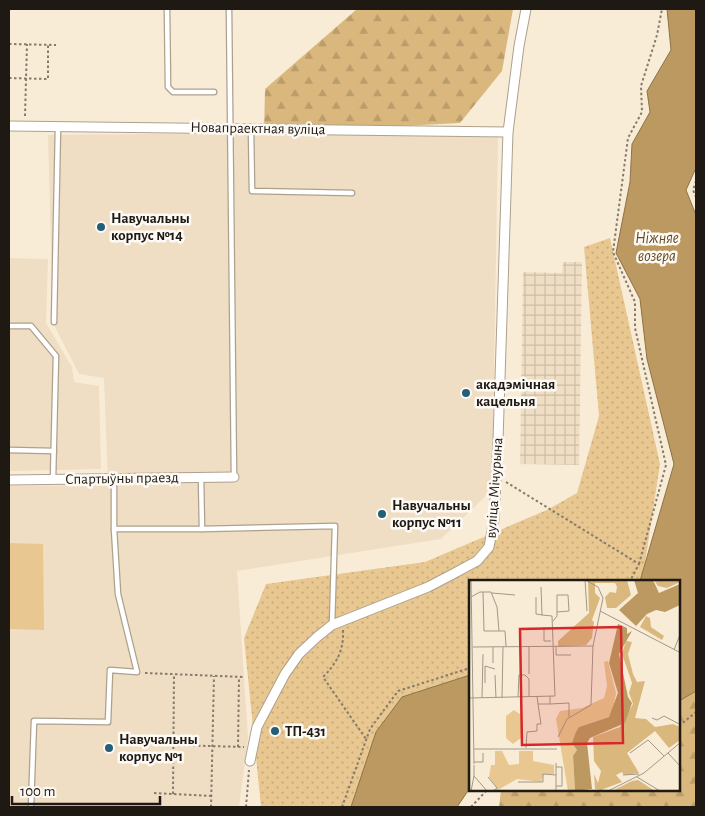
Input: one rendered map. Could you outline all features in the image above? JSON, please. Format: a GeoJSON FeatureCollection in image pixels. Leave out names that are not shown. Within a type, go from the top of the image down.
{"type":"FeatureCollection","features":[{"type":"Feature","properties":{"kind":"street","name":"вуліца Мічурына"},"geometry":{"type":"LineString","coordinates":[[250,761],[257,727],[285,674],[299,654],[336,624],[428,588],[477,561],[489,547],[494,520],[508,132],[519,46],[526,9]]}},
{"type":"Feature","properties":{"kind":"street","name":"Новапраектная вуліца"},"geometry":{"type":"LineString","coordinates":[[9,126],[508,132]]}},
{"type":"Feature","properties":{"kind":"street","name":"Спартыўны праезд"},"geometry":{"type":"LineString","coordinates":[[9,480],[114,477],[234,477]]}},
{"type":"Feature","properties":{"kind":"lane"},"geometry":{"type":"LineString","coordinates":[[167,9],[168,87],[173,92],[214,92]]}},
{"type":"Feature","properties":{"kind":"lane"},"geometry":{"type":"LineString","coordinates":[[229,9],[234,477]]}},
{"type":"Feature","properties":{"kind":"lane"},"geometry":{"type":"LineString","coordinates":[[54,322],[58,126]]}},
{"type":"Feature","properties":{"kind":"lane"},"geometry":{"type":"LineString","coordinates":[[251,128],[252,192],[352,193]]}},
{"type":"Feature","properties":{"kind":"lane"},"geometry":{"type":"LineString","coordinates":[[9,326],[32,326],[56,356],[53,479]]}},
{"type":"Feature","properties":{"kind":"lane"},"geometry":{"type":"LineString","coordinates":[[9,450],[54,451]]}},
{"type":"Feature","properties":{"kind":"lane"},"geometry":{"type":"LineString","coordinates":[[31,807],[34,722],[108,722],[110,670],[137,672],[118,594],[114,529],[114,477]]}},
{"type":"Feature","properties":{"kind":"lane"},"geometry":{"type":"LineString","coordinates":[[201,477],[202,529]]}},
{"type":"Feature","properties":{"kind":"lane"},"geometry":{"type":"LineString","coordinates":[[114,529],[335,526],[336,624]]}},
{"type":"Feature","properties":{"kind":"path"},"geometry":{"type":"LineString","coordinates":[[631,580],[639,564],[666,465],[635,328],[635,302],[613,252],[628,138],[642,112],[641,86],[657,35],[662,9]]}},
{"type":"Feature","properties":{"kind":"path"},"geometry":{"type":"LineString","coordinates":[[9,44],[56,45]]}},
{"type":"Feature","properties":{"kind":"path"},"geometry":{"type":"LineString","coordinates":[[25,126],[27,44]]}},
{"type":"Feature","properties":{"kind":"path"},"geometry":{"type":"LineString","coordinates":[[9,78],[48,79],[48,45]]}},
{"type":"Feature","properties":{"kind":"path"},"geometry":{"type":"LineString","coordinates":[[696,181],[693,190],[696,198]]}},
{"type":"Feature","properties":{"kind":"path"},"geometry":{"type":"LineString","coordinates":[[496,475],[639,564]]}},
{"type":"Feature","properties":{"kind":"path"},"geometry":{"type":"LineString","coordinates":[[336,624],[343,630],[340,654],[333,667],[323,677],[366,739]]}},
{"type":"Feature","properties":{"kind":"path"},"geometry":{"type":"LineString","coordinates":[[342,807],[370,729],[398,691],[469,668]]}},
{"type":"Feature","properties":{"kind":"path"},"geometry":{"type":"LineString","coordinates":[[137,672],[244,677]]}},
{"type":"Feature","properties":{"kind":"path"},"geometry":{"type":"LineString","coordinates":[[173,794],[174,674]]}},
{"type":"Feature","properties":{"kind":"path"},"geometry":{"type":"LineString","coordinates":[[211,807],[214,676]]}},
{"type":"Feature","properties":{"kind":"path"},"geometry":{"type":"LineString","coordinates":[[238,747],[239,677]]}},
{"type":"Feature","properties":{"kind":"path"},"geometry":{"type":"LineString","coordinates":[[680,725],[696,712]]}},
{"type":"Feature","properties":{"kind":"path"},"geometry":{"type":"LineString","coordinates":[[174,746],[253,747]]}},
{"type":"Feature","properties":{"kind":"path"},"geometry":{"type":"LineString","coordinates":[[246,807],[250,761]]}},
{"type":"Feature","properties":{"kind":"path"},"geometry":{"type":"LineString","coordinates":[[471,807],[487,791]]}},
{"type":"Feature","properties":{"kind":"path"},"geometry":{"type":"LineString","coordinates":[[154,792],[212,796]]}},
{"type":"Feature","properties":{"kind":"shaded area"},"geometry":{"type":"Polygon","coordinates":[[[264,133],[498,135],[492,490],[441,539],[237,571],[248,738],[239,807],[9,807],[9,486],[108,485],[104,378],[79,374],[53,323],[48,135],[264,133]]]}},
{"type":"Feature","properties":{"kind":"shaded area"},"geometry":{"type":"Polygon","coordinates":[[[610,238],[660,464],[643,576],[641,580],[469,580],[469,675],[402,697],[376,732],[351,807],[261,807],[244,638],[266,584],[425,562],[547,510],[577,493],[599,416],[584,247],[610,238]]]}},
{"type":"Feature","properties":{"kind":"shaded area"},"geometry":{"type":"Polygon","coordinates":[[[9,258],[48,259],[46,323],[72,367],[74,382],[99,386],[101,469],[9,471],[9,258]]]}},
{"type":"Feature","properties":{"kind":"shaded area"},"geometry":{"type":"Polygon","coordinates":[[[563,262],[582,262],[579,465],[520,464],[523,272],[562,273],[563,262]]]}},
{"type":"Feature","properties":{"kind":"shaded area"},"geometry":{"type":"Polygon","coordinates":[[[9,543],[43,544],[44,630],[9,629],[9,543]]]}},
{"type":"Feature","properties":{"kind":"green space"},"geometry":{"type":"Polygon","coordinates":[[[357,9],[513,9],[502,71],[460,123],[264,133],[265,89],[357,9]]]}},
{"type":"Feature","properties":{"kind":"green space"},"geometry":{"type":"Polygon","coordinates":[[[696,691],[696,807],[499,807],[501,791],[680,791],[680,700],[696,691]]]}},
{"type":"Feature","properties":{"kind":"water","name":"Ніжняе возера"},"geometry":{"type":"Polygon","coordinates":[[[667,9],[696,9],[696,168],[686,190],[696,215],[696,691],[680,700],[680,580],[640,580],[674,464],[647,359],[640,299],[616,253],[630,182],[632,144],[650,112],[647,91],[671,50],[667,9]]]}},
{"type":"Feature","properties":{"kind":"water"},"geometry":{"type":"Polygon","coordinates":[[[469,675],[469,789],[457,807],[351,807],[376,732],[402,697],[469,675]]]}},
{"type":"Feature","properties":{"kind":"place","name":"Навучальны корпус №14"},"geometry":{"type":"Point","coordinates":[101,227]}},
{"type":"Feature","properties":{"kind":"place","name":"акадэмічная кацельня"},"geometry":{"type":"Point","coordinates":[466,393]}},
{"type":"Feature","properties":{"kind":"place","name":"Навучальны корпус №11"},"geometry":{"type":"Point","coordinates":[382,514]}},
{"type":"Feature","properties":{"kind":"place","name":"ТП-431"},"geometry":{"type":"Point","coordinates":[275,731]}},
{"type":"Feature","properties":{"kind":"place","name":"Навучальны корпус №1"},"geometry":{"type":"Point","coordinates":[109,748]}}]}
